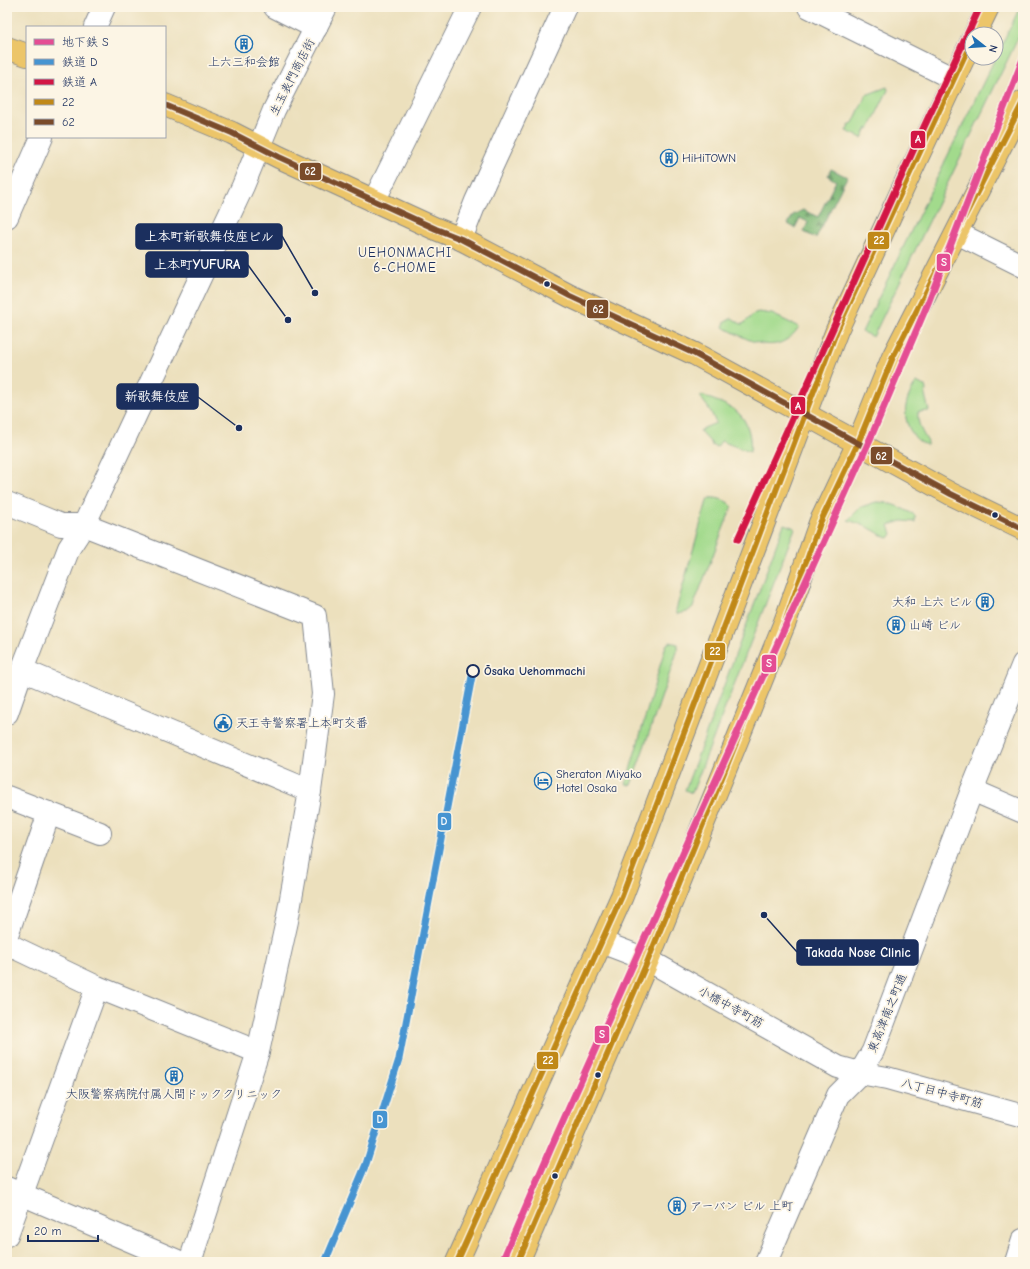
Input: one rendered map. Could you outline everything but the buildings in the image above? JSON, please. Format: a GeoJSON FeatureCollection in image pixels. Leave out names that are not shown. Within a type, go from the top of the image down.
{"type":"FeatureCollection","features":[{"type":"Feature","properties":{"kind":"main road"},"geometry":{"type":"LineString","coordinates":[[979,26],[988,7]]}},
{"type":"Feature","properties":{"kind":"main road"},"geometry":{"type":"LineString","coordinates":[[7,48],[26,55]]}},
{"type":"Feature","properties":{"kind":"main road"},"geometry":{"type":"LineString","coordinates":[[457,1262],[622,896],[837,330],[964,57]]}},
{"type":"Feature","properties":{"kind":"main road"},"geometry":{"type":"LineString","coordinates":[[518,1262],[648,960],[785,622],[820,523],[858,443],[893,357],[1023,102]]}},
{"type":"Feature","properties":{"kind":"main road"},"geometry":{"type":"LineString","coordinates":[[166,105],[232,133],[279,157],[436,229],[461,238],[570,296],[695,354],[951,494],[1023,529]]}},
{"type":"Feature","properties":{"kind":"street"},"geometry":{"type":"LineString","coordinates":[[95,26],[104,7]]}},
{"type":"Feature","properties":{"kind":"street"},"geometry":{"type":"LineString","coordinates":[[275,7],[316,28]]}},
{"type":"Feature","properties":{"kind":"street","name":"生玉表門商店街"},"geometry":{"type":"LineString","coordinates":[[7,713],[69,548],[84,525],[243,186],[274,110],[326,7]]}},
{"type":"Feature","properties":{"kind":"street"},"geometry":{"type":"LineString","coordinates":[[374,201],[470,7]]}},
{"type":"Feature","properties":{"kind":"street"},"geometry":{"type":"LineString","coordinates":[[461,238],[476,201],[565,7]]}},
{"type":"Feature","properties":{"kind":"street"},"geometry":{"type":"LineString","coordinates":[[809,7],[833,12],[954,79]]}},
{"type":"Feature","properties":{"kind":"street"},"geometry":{"type":"LineString","coordinates":[[7,217],[42,138]]}},
{"type":"Feature","properties":{"kind":"street"},"geometry":{"type":"LineString","coordinates":[[957,233],[1023,266]]}},
{"type":"Feature","properties":{"kind":"street"},"geometry":{"type":"LineString","coordinates":[[7,503],[61,525],[84,525],[315,616],[323,694],[310,791],[287,920],[258,1052],[190,1262]]}},
{"type":"Feature","properties":{"kind":"street","name":"東高津南之町通"},"geometry":{"type":"LineString","coordinates":[[766,1262],[838,1095],[860,1073],[873,1051],[972,790],[1023,664]]}},
{"type":"Feature","properties":{"kind":"street"},"geometry":{"type":"LineString","coordinates":[[22,670],[310,791]]}},
{"type":"Feature","properties":{"kind":"street"},"geometry":{"type":"LineString","coordinates":[[972,790],[1023,812]]}},
{"type":"Feature","properties":{"kind":"street"},"geometry":{"type":"LineString","coordinates":[[7,797],[100,833]]}},
{"type":"Feature","properties":{"kind":"street"},"geometry":{"type":"LineString","coordinates":[[7,935],[49,813]]}},
{"type":"Feature","properties":{"kind":"street","name":"小橋中寺町筋"},"geometry":{"type":"LineString","coordinates":[[601,942],[648,960],[838,1067],[860,1073]]}},
{"type":"Feature","properties":{"kind":"street"},"geometry":{"type":"LineString","coordinates":[[7,944],[97,987],[258,1052]]}},
{"type":"Feature","properties":{"kind":"street"},"geometry":{"type":"LineString","coordinates":[[7,1235],[14,1191],[97,987]]}},
{"type":"Feature","properties":{"kind":"street","name":"八丁目中寺町筋"},"geometry":{"type":"LineString","coordinates":[[860,1073],[887,1078],[1023,1116]]}},
{"type":"Feature","properties":{"kind":"street"},"geometry":{"type":"LineString","coordinates":[[14,1191],[180,1262]]}},
{"type":"Feature","properties":{"kind":"street"},"geometry":{"type":"LineString","coordinates":[[1016,1262],[1023,1240]]}},
{"type":"Feature","properties":{"kind":"green space"},"geometry":{"type":"Polygon","coordinates":[[[1020,7],[1023,7],[1023,28],[873,337],[862,332],[991,66],[1004,66],[1004,40],[1020,7]]]}},
{"type":"Feature","properties":{"kind":"green space"},"geometry":{"type":"Polygon","coordinates":[[[887,87],[888,90],[869,129],[867,128],[862,138],[846,131],[850,124],[853,123],[866,95],[887,87]]]}},
{"type":"Feature","properties":{"kind":"green space"},"geometry":{"type":"Polygon","coordinates":[[[831,169],[847,177],[816,238],[804,232],[808,222],[800,218],[795,228],[788,224],[793,215],[803,210],[818,217],[836,181],[828,176],[831,169]]]}},
{"type":"Feature","properties":{"kind":"green space"},"geometry":{"type":"Polygon","coordinates":[[[759,312],[772,314],[799,327],[790,337],[782,342],[762,344],[723,327],[725,322],[732,318],[743,324],[755,313],[759,312]]]}},
{"type":"Feature","properties":{"kind":"green space"},"geometry":{"type":"Polygon","coordinates":[[[916,382],[925,386],[926,390],[925,395],[929,411],[918,412],[918,420],[920,428],[928,442],[927,445],[922,443],[913,435],[907,423],[905,412],[909,396],[916,382]]]}},
{"type":"Feature","properties":{"kind":"green space"},"geometry":{"type":"Polygon","coordinates":[[[701,395],[728,406],[744,419],[750,435],[750,452],[721,441],[717,447],[711,445],[712,444],[700,431],[716,423],[710,410],[701,398],[701,395]]]}},
{"type":"Feature","properties":{"kind":"green space"},"geometry":{"type":"Polygon","coordinates":[[[710,498],[716,498],[728,502],[732,506],[693,607],[687,612],[677,614],[676,610],[707,501],[710,498]]]}},
{"type":"Feature","properties":{"kind":"green space"},"geometry":{"type":"Polygon","coordinates":[[[876,502],[892,504],[915,515],[915,522],[902,521],[889,525],[892,534],[889,538],[872,529],[848,520],[861,507],[876,502]]]}},
{"type":"Feature","properties":{"kind":"green space"},"geometry":{"type":"Polygon","coordinates":[[[784,524],[795,528],[692,793],[685,790],[784,524]]]}},
{"type":"Feature","properties":{"kind":"green space"},"geometry":{"type":"Polygon","coordinates":[[[670,642],[678,644],[678,649],[631,785],[626,784],[666,645],[670,642]]]}},
{"type":"Feature","properties":{"kind":"metro line","name":"S"},"geometry":{"type":"LineString","coordinates":[[502,1262],[551,1148],[673,875],[871,437],[928,303],[1023,59]]}},
{"type":"Feature","properties":{"kind":"rail line","name":"A"},"geometry":{"type":"LineString","coordinates":[[738,539],[916,144],[980,7]]}},
{"type":"Feature","properties":{"kind":"rail line","name":"D"},"geometry":{"type":"LineString","coordinates":[[325,1262],[366,1164],[399,1059],[473,671]]}},
{"type":"Feature","properties":{"kind":"transit line","name":"22"},"geometry":{"type":"LineString","coordinates":[[457,1262],[622,896],[837,330],[964,57]]}},
{"type":"Feature","properties":{"kind":"transit line","name":"22"},"geometry":{"type":"LineString","coordinates":[[518,1262],[648,960],[785,622],[820,523],[858,443],[893,357],[1023,102]]}},
{"type":"Feature","properties":{"kind":"transit line","name":"62"},"geometry":{"type":"LineString","coordinates":[[166,105],[232,133],[279,157],[461,239],[570,296],[695,354],[951,494],[1023,529]]}},
{"type":"Feature","properties":{"kind":"place","name":"上六三和会館"},"geometry":{"type":"Point","coordinates":[244,44]}},
{"type":"Feature","properties":{"kind":"place","name":"HiHiTOWN"},"geometry":{"type":"Point","coordinates":[669,158]}},
{"type":"Feature","properties":{"kind":"place","name":"上本町新歌舞伎座ビル"},"geometry":{"type":"Point","coordinates":[315,293]}},
{"type":"Feature","properties":{"kind":"place","name":"上本町YUFURA"},"geometry":{"type":"Point","coordinates":[288,320]}},
{"type":"Feature","properties":{"kind":"place","name":"新歌舞伎座"},"geometry":{"type":"Point","coordinates":[239,428]}},
{"type":"Feature","properties":{"kind":"place","name":"大和 上六 ビル"},"geometry":{"type":"Point","coordinates":[985,602]}},
{"type":"Feature","properties":{"kind":"place","name":"山崎 ビル"},"geometry":{"type":"Point","coordinates":[896,625]}},
{"type":"Feature","properties":{"kind":"place","name":"Ōsaka Uehommachi"},"geometry":{"type":"Point","coordinates":[473,671]}},
{"type":"Feature","properties":{"kind":"place","name":"天王寺警察署上本町交番"},"geometry":{"type":"Point","coordinates":[223,723]}},
{"type":"Feature","properties":{"kind":"place","name":"Sheraton Miyako Hotel Osaka"},"geometry":{"type":"Point","coordinates":[543,781]}},
{"type":"Feature","properties":{"kind":"place","name":"Takada Nose Clinic"},"geometry":{"type":"Point","coordinates":[764,915]}},
{"type":"Feature","properties":{"kind":"place","name":"大阪警察病院付属人間ドッククリニック"},"geometry":{"type":"Point","coordinates":[174,1076]}},
{"type":"Feature","properties":{"kind":"place","name":"アーバン ビル 上町"},"geometry":{"type":"Point","coordinates":[677,1206]}},
{"type":"Feature","properties":{"kind":"district","name":"UEHONMACHI 6-CHOME"},"geometry":{"type":"Point","coordinates":[405,260]}}]}
